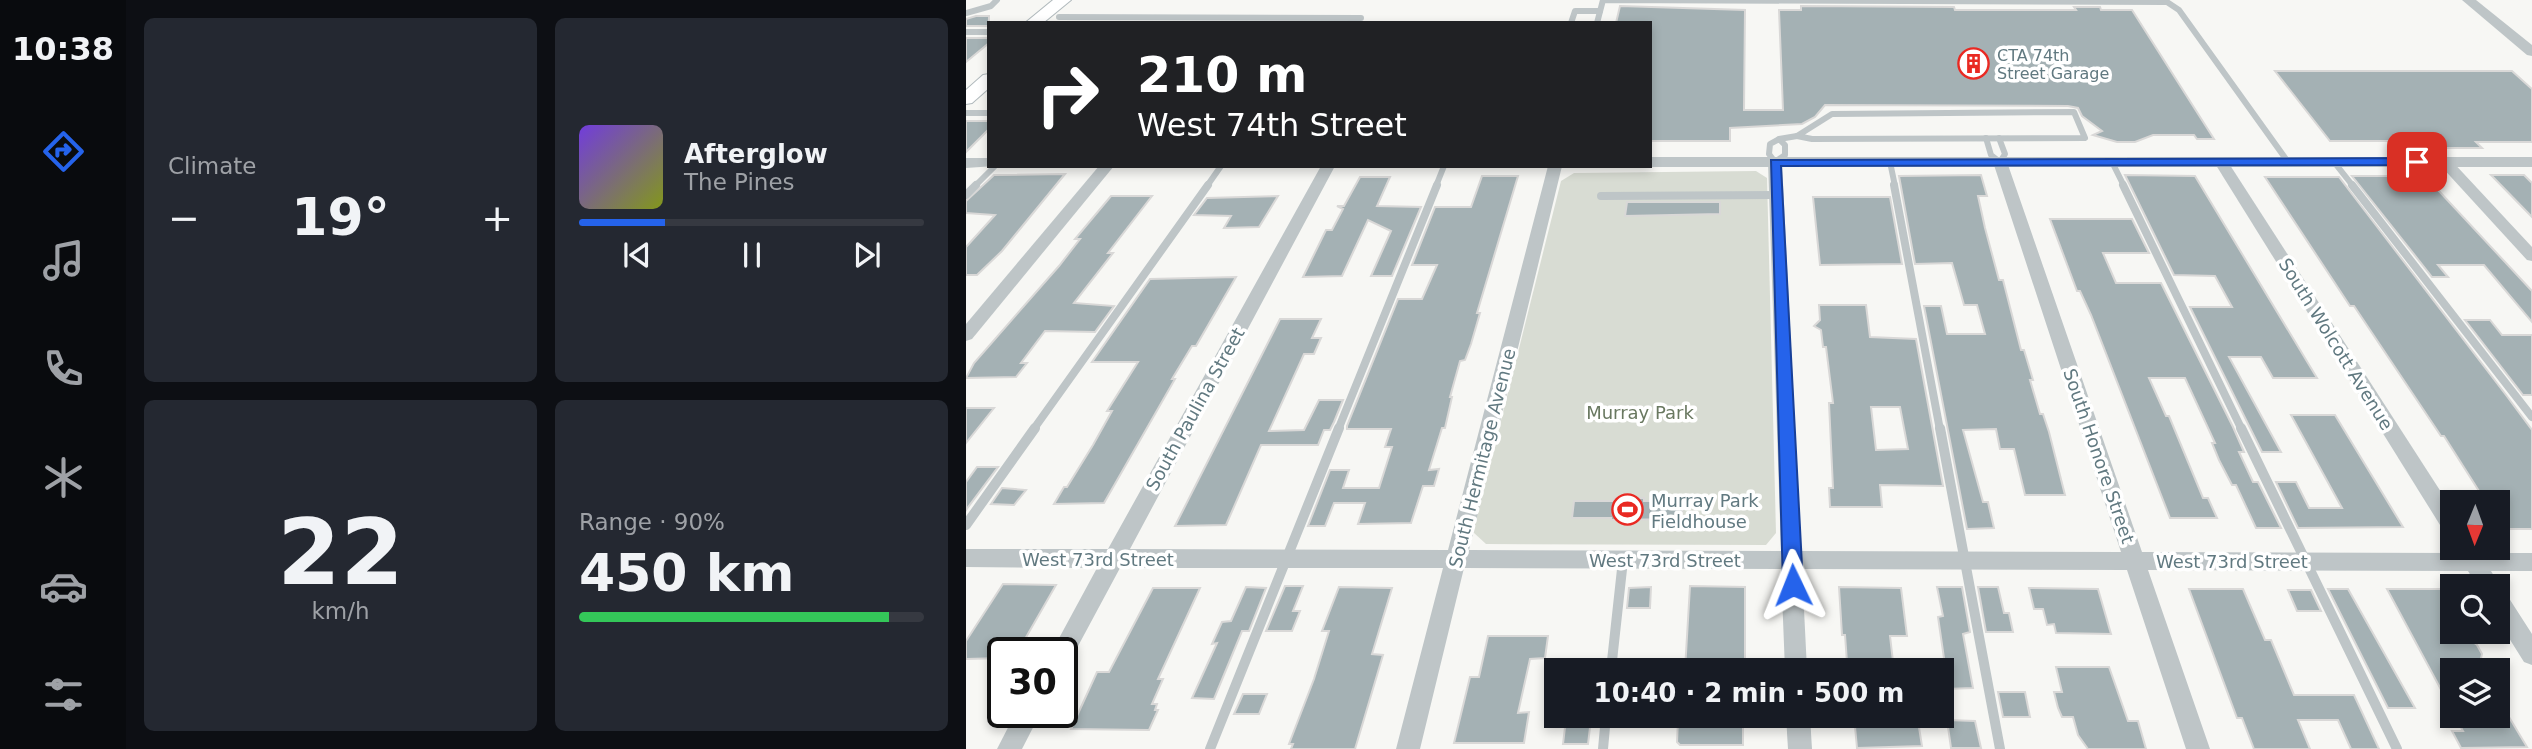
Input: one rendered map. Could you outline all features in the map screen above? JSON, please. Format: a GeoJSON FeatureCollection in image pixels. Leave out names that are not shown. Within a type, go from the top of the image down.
{"type":"FeatureCollection","features":[{"type":"Feature","properties":{"kind":"main road"},"geometry":{"type":"LineString","coordinates":[[1036,21],[1063,0]]}},
{"type":"Feature","properties":{"kind":"main road"},"geometry":{"type":"LineString","coordinates":[[1056,20],[1076,0]]}},
{"type":"Feature","properties":{"kind":"main road"},"geometry":{"type":"LineString","coordinates":[[966,79],[987,62]]}},
{"type":"Feature","properties":{"kind":"main road"},"geometry":{"type":"LineString","coordinates":[[966,99],[987,81]]}},
{"type":"Feature","properties":{"kind":"street"},"geometry":{"type":"LineString","coordinates":[[2469,0],[2532,52]]}},
{"type":"Feature","properties":{"kind":"street"},"geometry":{"type":"LineString","coordinates":[[1652,162],[2532,162]]}},
{"type":"Feature","properties":{"kind":"street"},"geometry":{"type":"LineString","coordinates":[[1775,162],[1796,658]]}},
{"type":"Feature","properties":{"kind":"street","name":"South Honore Street"},"geometry":{"type":"LineString","coordinates":[[2000,162],[2198,749]]}},
{"type":"Feature","properties":{"kind":"street","name":"South Wolcott Avenue"},"geometry":{"type":"LineString","coordinates":[[2221,162],[2440,508]]}},
{"type":"Feature","properties":{"kind":"street"},"geometry":{"type":"LineString","coordinates":[[2445,162],[2532,256]]}},
{"type":"Feature","properties":{"kind":"street"},"geometry":{"type":"LineString","coordinates":[[966,335],[1105,168]]}},
{"type":"Feature","properties":{"kind":"street","name":"South Paulina Street"},"geometry":{"type":"LineString","coordinates":[[1071,637],[1327,168]]}},
{"type":"Feature","properties":{"kind":"street","name":"South Hermitage Avenue"},"geometry":{"type":"LineString","coordinates":[[1408,749],[1554,168]]}},
{"type":"Feature","properties":{"kind":"street","name":"West 73rd Street"},"geometry":{"type":"LineString","coordinates":[[966,558],[2307,562],[2440,556]]}},
{"type":"Feature","properties":{"kind":"street","name":"West 73rd Street"},"geometry":{"type":"LineString","coordinates":[[2510,560],[2532,562]]}},
{"type":"Feature","properties":{"kind":"street"},"geometry":{"type":"LineString","coordinates":[[2510,619],[2532,654]]}},
{"type":"Feature","properties":{"kind":"street"},"geometry":{"type":"LineString","coordinates":[[1009,749],[1020,728]]}},
{"type":"Feature","properties":{"kind":"street"},"geometry":{"type":"LineString","coordinates":[[1799,728],[1800,749]]}},
{"type":"Feature","properties":{"kind":"lane"},"geometry":{"type":"LineString","coordinates":[[966,13],[984,8],[997,0]]}},
{"type":"Feature","properties":{"kind":"lane"},"geometry":{"type":"LineString","coordinates":[[1598,21],[1603,0],[2167,2],[2179,10],[2288,162]]}},
{"type":"Feature","properties":{"kind":"lane"},"geometry":{"type":"LineString","coordinates":[[1572,21],[1575,10],[1600,11]]}},
{"type":"Feature","properties":{"kind":"lane"},"geometry":{"type":"LineString","coordinates":[[1056,20],[1102,17],[1361,18]]}},
{"type":"Feature","properties":{"kind":"lane"},"geometry":{"type":"LineString","coordinates":[[1099,21],[1102,17]]}},
{"type":"Feature","properties":{"kind":"lane"},"geometry":{"type":"LineString","coordinates":[[966,32],[987,32]]}},
{"type":"Feature","properties":{"kind":"lane"},"geometry":{"type":"LineString","coordinates":[[1779,139],[1785,145],[1785,155],[1775,162],[1769,154],[1770,144],[1779,139],[1797,135],[1832,114],[2074,112],[2085,138],[1812,139],[1797,135]]}},
{"type":"Feature","properties":{"kind":"lane"},"geometry":{"type":"LineString","coordinates":[[966,113],[987,113]]}},
{"type":"Feature","properties":{"kind":"lane"},"geometry":{"type":"LineString","coordinates":[[1986,138],[1991,155],[2000,162],[2005,155],[1999,138]]}},
{"type":"Feature","properties":{"kind":"lane"},"geometry":{"type":"LineString","coordinates":[[966,195],[984,162]]}},
{"type":"Feature","properties":{"kind":"lane"},"geometry":{"type":"LineString","coordinates":[[1889,162],[2000,749]]}},
{"type":"Feature","properties":{"kind":"lane"},"geometry":{"type":"LineString","coordinates":[[2112,162],[2398,749]]}},
{"type":"Feature","properties":{"kind":"lane"},"geometry":{"type":"LineString","coordinates":[[2334,162],[2532,417]]}},
{"type":"Feature","properties":{"kind":"lane"},"geometry":{"type":"LineString","coordinates":[[966,525],[1220,168]]}},
{"type":"Feature","properties":{"kind":"lane"},"geometry":{"type":"LineString","coordinates":[[1210,749],[1443,168]]}},
{"type":"Feature","properties":{"kind":"lane"},"geometry":{"type":"LineString","coordinates":[[1601,196],[1776,195]]}},
{"type":"Feature","properties":{"kind":"lane"},"geometry":{"type":"LineString","coordinates":[[1612,658],[1623,560]]}},
{"type":"Feature","properties":{"kind":"lane"},"geometry":{"type":"LineString","coordinates":[[1603,749],[1605,728]]}},
{"type":"Feature","properties":{"kind":"green space","name":"Murray Park"},"geometry":{"type":"Polygon","coordinates":[[[1756,171],[1767,178],[1776,533],[1766,545],[1486,544],[1473,532],[1561,181],[1574,173],[1756,171]]]}},
{"type":"Feature","properties":{"kind":"building","name":"CTA 74th Street Garage"},"geometry":{"type":"Polygon","coordinates":[[[1620,6],[1745,10],[1744,110],[1783,110],[1779,10],[1801,10],[1801,6],[1954,7],[1955,10],[2076,10],[2074,7],[2100,7],[2101,10],[2132,10],[2214,139],[2197,139],[2194,135],[2153,135],[2135,142],[2117,142],[2093,135],[2102,131],[2082,116],[2078,108],[2068,106],[1825,105],[1815,117],[1802,124],[1730,128],[1730,141],[1652,141],[1652,21],[1616,21],[1620,6]]]}},
{"type":"Feature","properties":{"kind":"building"},"geometry":{"type":"Polygon","coordinates":[[[989,16],[987,26],[966,26],[966,19],[989,16]]]}},
{"type":"Feature","properties":{"kind":"building"},"geometry":{"type":"Polygon","coordinates":[[[966,38],[987,38],[987,45],[966,62],[966,38]]]}},
{"type":"Feature","properties":{"kind":"building"},"geometry":{"type":"Polygon","coordinates":[[[2275,71],[2512,71],[2532,89],[2532,142],[2476,142],[2482,148],[2398,148],[2391,141],[2330,141],[2275,71]]]}},
{"type":"Feature","properties":{"kind":"building"},"geometry":{"type":"Polygon","coordinates":[[[966,121],[987,121],[987,131],[966,152],[966,121]]]}},
{"type":"Feature","properties":{"kind":"building"},"geometry":{"type":"Polygon","coordinates":[[[1065,174],[1002,251],[977,275],[966,275],[966,247],[995,215],[966,213],[966,201],[994,175],[1065,174]]]}},
{"type":"Feature","properties":{"kind":"building"},"geometry":{"type":"Polygon","coordinates":[[[1981,175],[1987,196],[1978,196],[1985,228],[1999,280],[2003,280],[2021,350],[2024,350],[2033,380],[2030,380],[2040,414],[2043,414],[2049,432],[2065,495],[2025,495],[2014,449],[2000,449],[1996,429],[1963,430],[1983,502],[1988,502],[1994,528],[1967,529],[1924,306],[1941,306],[1947,334],[1985,334],[1977,305],[1964,305],[1952,263],[1915,264],[1899,176],[1981,175]]]}},
{"type":"Feature","properties":{"kind":"building"},"geometry":{"type":"Polygon","coordinates":[[[2125,175],[2195,176],[2317,378],[2273,378],[2261,357],[2229,357],[2281,452],[2262,452],[2190,307],[2232,307],[2215,276],[2174,275],[2125,175]]]}},
{"type":"Feature","properties":{"kind":"building"},"geometry":{"type":"Polygon","coordinates":[[[2491,175],[2524,175],[2532,183],[2532,217],[2491,175]]]}},
{"type":"Feature","properties":{"kind":"building"},"geometry":{"type":"Polygon","coordinates":[[[1482,176],[1518,176],[1477,313],[1480,313],[1471,344],[1465,360],[1460,361],[1445,428],[1442,428],[1429,470],[1439,469],[1434,486],[1423,486],[1411,523],[1358,524],[1365,503],[1334,503],[1325,526],[1308,526],[1330,470],[1349,470],[1343,488],[1379,488],[1392,447],[1385,447],[1391,429],[1347,429],[1347,426],[1398,299],[1422,299],[1437,265],[1412,265],[1435,207],[1471,207],[1482,176]]]}},
{"type":"Feature","properties":{"kind":"building"},"geometry":{"type":"Polygon","coordinates":[[[2352,176],[2425,176],[2532,291],[2532,322],[2484,265],[2438,265],[2448,277],[2432,277],[2352,176]]]}},
{"type":"Feature","properties":{"kind":"building"},"geometry":{"type":"Polygon","coordinates":[[[1360,177],[1390,177],[1377,206],[1421,207],[1392,276],[1371,276],[1391,231],[1368,220],[1342,276],[1303,277],[1326,230],[1332,230],[1343,209],[1337,206],[1344,206],[1360,177]]]}},
{"type":"Feature","properties":{"kind":"building"},"geometry":{"type":"Polygon","coordinates":[[[2265,177],[2339,177],[2506,395],[2532,430],[2532,529],[2510,529],[2510,490],[2478,490],[2354,306],[2350,306],[2265,177]]]}},
{"type":"Feature","properties":{"kind":"building"},"geometry":{"type":"Polygon","coordinates":[[[1111,196],[1152,196],[1074,303],[1114,306],[1095,332],[1045,331],[1021,363],[1027,363],[1016,377],[966,378],[974,363],[1059,266],[1080,239],[1075,239],[1111,196]]]}},
{"type":"Feature","properties":{"kind":"building"},"geometry":{"type":"Polygon","coordinates":[[[1278,196],[1259,227],[1224,228],[1231,216],[1194,215],[1207,198],[1278,196]]]}},
{"type":"Feature","properties":{"kind":"building"},"geometry":{"type":"Polygon","coordinates":[[[1813,197],[1890,197],[1902,264],[1820,265],[1813,197]]]}},
{"type":"Feature","properties":{"kind":"building"},"geometry":{"type":"Polygon","coordinates":[[[1627,202],[1720,202],[1720,214],[1625,216],[1627,202]]]}},
{"type":"Feature","properties":{"kind":"building"},"geometry":{"type":"Polygon","coordinates":[[[2050,219],[2132,219],[2149,253],[2103,253],[2116,283],[2161,283],[2233,427],[2244,452],[2239,452],[2253,482],[2258,482],[2281,528],[2256,528],[2236,485],[2232,485],[2219,460],[2212,443],[2215,443],[2185,378],[2149,378],[2166,416],[2169,416],[2203,498],[2208,498],[2217,518],[2170,518],[2091,315],[2080,291],[2077,291],[2050,219]]]}},
{"type":"Feature","properties":{"kind":"building"},"geometry":{"type":"Polygon","coordinates":[[[1236,277],[1196,346],[1192,346],[1172,379],[1175,379],[1104,503],[1054,504],[1093,445],[1112,411],[1107,411],[1138,362],[1092,362],[1150,279],[1236,277]]]}},
{"type":"Feature","properties":{"kind":"building"},"geometry":{"type":"Polygon","coordinates":[[[1819,305],[1866,305],[1870,337],[1916,339],[1943,486],[1880,485],[1882,507],[1830,507],[1829,488],[1833,488],[1829,403],[1833,403],[1826,347],[1823,347],[1821,330],[1814,326],[1820,320],[1819,305]],[[1871,407],[1876,450],[1908,449],[1900,407],[1871,407]]]}},
{"type":"Feature","properties":{"kind":"building"},"geometry":{"type":"Polygon","coordinates":[[[1280,319],[1321,319],[1312,338],[1321,338],[1314,354],[1304,354],[1269,431],[1304,430],[1319,400],[1343,400],[1330,430],[1324,430],[1318,445],[1261,445],[1226,525],[1175,526],[1280,319]]]}},
{"type":"Feature","properties":{"kind":"building"},"geometry":{"type":"Polygon","coordinates":[[[2465,320],[2490,320],[2502,335],[2532,335],[2532,395],[2523,395],[2465,320]]]}},
{"type":"Feature","properties":{"kind":"building"},"geometry":{"type":"Polygon","coordinates":[[[966,408],[994,408],[966,443],[966,408]]]}},
{"type":"Feature","properties":{"kind":"building"},"geometry":{"type":"Polygon","coordinates":[[[2291,415],[2335,415],[2403,527],[2298,528],[2276,482],[2296,482],[2309,508],[2342,508],[2291,415]]]}},
{"type":"Feature","properties":{"kind":"building"},"geometry":{"type":"Polygon","coordinates":[[[977,467],[998,467],[966,510],[966,482],[977,467]]]}},
{"type":"Feature","properties":{"kind":"building"},"geometry":{"type":"Polygon","coordinates":[[[1002,488],[1026,490],[1014,505],[991,504],[1002,488]]]}},
{"type":"Feature","properties":{"kind":"building","name":"Murray Park Fieldhouse"},"geometry":{"type":"Polygon","coordinates":[[[1633,495],[1635,498],[1644,498],[1644,501],[1683,501],[1682,519],[1572,518],[1574,501],[1614,501],[1614,498],[1633,495]]]}},
{"type":"Feature","properties":{"kind":"building"},"geometry":{"type":"Polygon","coordinates":[[[1003,584],[1056,585],[1026,637],[987,637],[987,658],[966,659],[966,641],[1003,584]]]}},
{"type":"Feature","properties":{"kind":"building"},"geometry":{"type":"Polygon","coordinates":[[[1285,586],[1303,586],[1293,611],[1300,611],[1292,631],[1266,631],[1285,586]]]}},
{"type":"Feature","properties":{"kind":"building"},"geometry":{"type":"Polygon","coordinates":[[[1690,586],[1745,587],[1745,658],[1686,658],[1690,586]]]}},
{"type":"Feature","properties":{"kind":"building"},"geometry":{"type":"Polygon","coordinates":[[[1246,587],[1266,588],[1249,631],[1242,631],[1214,699],[1192,698],[1217,643],[1212,644],[1222,622],[1231,621],[1246,587]]]}},
{"type":"Feature","properties":{"kind":"building"},"geometry":{"type":"Polygon","coordinates":[[[1339,587],[1392,588],[1372,654],[1383,655],[1355,749],[1291,749],[1293,744],[1289,744],[1329,631],[1322,631],[1339,587]]]}},
{"type":"Feature","properties":{"kind":"building"},"geometry":{"type":"Polygon","coordinates":[[[1651,587],[1650,608],[1627,608],[1629,588],[1651,587]]]}},
{"type":"Feature","properties":{"kind":"building"},"geometry":{"type":"Polygon","coordinates":[[[1839,587],[1901,588],[1907,636],[1890,636],[1893,658],[1847,658],[1845,635],[1842,635],[1839,587]]]}},
{"type":"Feature","properties":{"kind":"building"},"geometry":{"type":"Polygon","coordinates":[[[1937,587],[1962,587],[1970,632],[1963,634],[1973,688],[1954,689],[1954,658],[1944,658],[1938,617],[1943,616],[1937,587]]]}},
{"type":"Feature","properties":{"kind":"building"},"geometry":{"type":"Polygon","coordinates":[[[1978,587],[1998,587],[2004,613],[2009,613],[2013,632],[1986,632],[1978,587]]]}},
{"type":"Feature","properties":{"kind":"building"},"geometry":{"type":"Polygon","coordinates":[[[1153,588],[1200,588],[1158,679],[1163,679],[1152,704],[1157,704],[1155,710],[1158,710],[1149,730],[1071,729],[1078,728],[1078,714],[1097,672],[1109,672],[1153,588]]]}},
{"type":"Feature","properties":{"kind":"building"},"geometry":{"type":"Polygon","coordinates":[[[2029,588],[2098,589],[2111,634],[2056,633],[2054,624],[2047,625],[2043,609],[2034,609],[2029,588]]]}},
{"type":"Feature","properties":{"kind":"building"},"geometry":{"type":"Polygon","coordinates":[[[2189,589],[2243,589],[2265,640],[2271,640],[2294,695],[2354,695],[2379,749],[2351,749],[2338,720],[2298,720],[2310,749],[2254,749],[2242,718],[2237,718],[2189,589]]]}},
{"type":"Feature","properties":{"kind":"building"},"geometry":{"type":"Polygon","coordinates":[[[2328,589],[2348,589],[2415,708],[2388,708],[2328,589]]]}},
{"type":"Feature","properties":{"kind":"building"},"geometry":{"type":"Polygon","coordinates":[[[2387,589],[2440,589],[2440,644],[2476,644],[2482,654],[2481,658],[2440,658],[2440,688],[2387,589]]]}},
{"type":"Feature","properties":{"kind":"building"},"geometry":{"type":"Polygon","coordinates":[[[2288,590],[2311,590],[2321,611],[2297,611],[2288,590]]]}},
{"type":"Feature","properties":{"kind":"building"},"geometry":{"type":"Polygon","coordinates":[[[1488,636],[1548,636],[1545,658],[1530,659],[1518,713],[1529,712],[1524,743],[1454,743],[1470,677],[1479,677],[1488,636]]]}},
{"type":"Feature","properties":{"kind":"building"},"geometry":{"type":"Polygon","coordinates":[[[2056,667],[2109,667],[2128,721],[2138,721],[2146,749],[2088,749],[2078,735],[2073,717],[2062,717],[2058,708],[2054,692],[2062,692],[2056,667]]]}},
{"type":"Feature","properties":{"kind":"building"},"geometry":{"type":"Polygon","coordinates":[[[1998,692],[2025,692],[2030,717],[2003,717],[1998,692]]]}},
{"type":"Feature","properties":{"kind":"building"},"geometry":{"type":"Polygon","coordinates":[[[1243,694],[1267,694],[1259,714],[1234,714],[1243,694]]]}},
{"type":"Feature","properties":{"kind":"building"},"geometry":{"type":"Polygon","coordinates":[[[2510,719],[2527,747],[2461,748],[2452,731],[2463,731],[2461,728],[2510,728],[2510,719]]]}},
{"type":"Feature","properties":{"kind":"building"},"geometry":{"type":"Polygon","coordinates":[[[1954,720],[1975,721],[1981,748],[1951,748],[1948,728],[1954,728],[1954,720]]]}},
{"type":"Feature","properties":{"kind":"building"},"geometry":{"type":"Polygon","coordinates":[[[1565,728],[1590,728],[1588,744],[1563,744],[1565,728]]]}},
{"type":"Feature","properties":{"kind":"building"},"geometry":{"type":"Polygon","coordinates":[[[1678,728],[1743,728],[1743,745],[1680,745],[1677,742],[1678,728]]]}},
{"type":"Feature","properties":{"kind":"building"},"geometry":{"type":"Polygon","coordinates":[[[1855,728],[1919,728],[1922,746],[1857,748],[1855,728]]]}},
{"type":"Feature","properties":{"kind":"place","name":"CTA 74th Street Garage"},"geometry":{"type":"Point","coordinates":[1974,64]}},
{"type":"Feature","properties":{"kind":"place","name":"Murray Park Fieldhouse"},"geometry":{"type":"Point","coordinates":[1628,510]}},
{"type":"Feature","properties":{"kind":"route"},"geometry":{"type":"LineString","coordinates":[[1793,585],[1775,162],[2417,162]]}}]}
